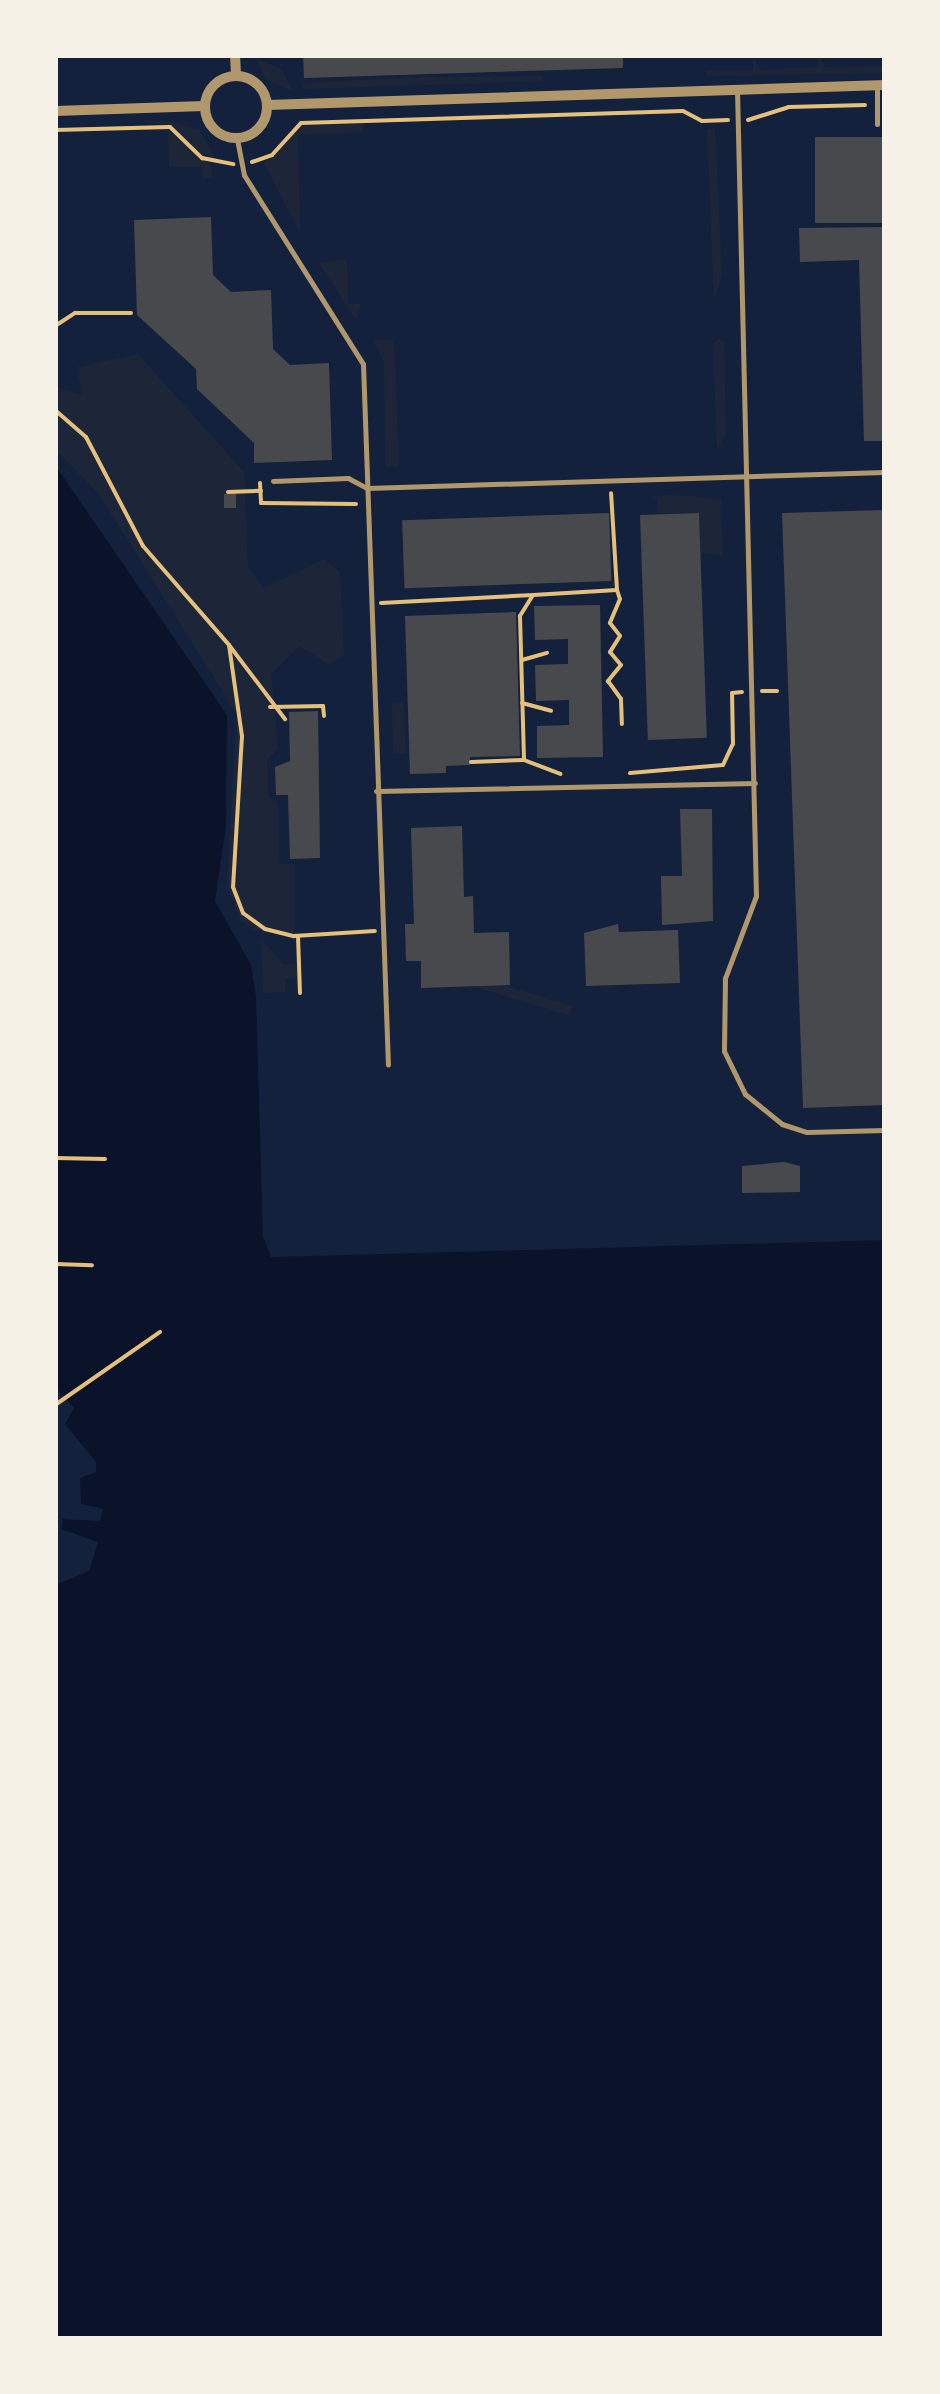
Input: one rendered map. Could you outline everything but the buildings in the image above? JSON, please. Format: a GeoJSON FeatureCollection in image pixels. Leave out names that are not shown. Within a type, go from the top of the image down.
{"type":"FeatureCollection","features":[{"type":"Feature","properties":{"kind":"street"},"geometry":{"type":"LineString","coordinates":[[235,55],[236,76]]}},
{"type":"Feature","properties":{"kind":"street"},"geometry":{"type":"LineString","coordinates":[[236,76],[257,84],[267,105],[261,125],[237,139],[216,132],[204,106],[214,84],[236,76]]}},
{"type":"Feature","properties":{"kind":"street"},"geometry":{"type":"LineString","coordinates":[[267,105],[881,86]]}},
{"type":"Feature","properties":{"kind":"street"},"geometry":{"type":"LineString","coordinates":[[55,111],[204,106]]}},
{"type":"Feature","properties":{"kind":"lane"},"geometry":{"type":"LineString","coordinates":[[878,124],[881,86]]}},
{"type":"Feature","properties":{"kind":"lane"},"geometry":{"type":"LineString","coordinates":[[737,90],[756,896],[723,992],[728,1062],[745,1094],[782,1124],[807,1132],[885,1130]]}},
{"type":"Feature","properties":{"kind":"lane"},"geometry":{"type":"LineString","coordinates":[[237,139],[240,164],[363,364],[388,1065]]}},
{"type":"Feature","properties":{"kind":"lane"},"geometry":{"type":"LineString","coordinates":[[272,481],[348,478],[367,488],[885,472]]}},
{"type":"Feature","properties":{"kind":"lane"},"geometry":{"type":"LineString","coordinates":[[376,791],[755,784]]}},
{"type":"Feature","properties":{"kind":"path"},"geometry":{"type":"LineString","coordinates":[[55,130],[170,127],[209,161],[240,164],[272,155],[301,123],[683,111],[702,120],[739,120],[765,119],[789,107],[877,105]]}},
{"type":"Feature","properties":{"kind":"path"},"geometry":{"type":"LineString","coordinates":[[55,326],[74,313],[131,313]]}},
{"type":"Feature","properties":{"kind":"path"},"geometry":{"type":"LineString","coordinates":[[55,410],[86,437],[143,546],[229,645],[270,707],[284,719]]}},
{"type":"Feature","properties":{"kind":"path"},"geometry":{"type":"LineString","coordinates":[[260,483],[260,502],[368,508]]}},
{"type":"Feature","properties":{"kind":"path"},"geometry":{"type":"LineString","coordinates":[[228,492],[260,491]]}},
{"type":"Feature","properties":{"kind":"path"},"geometry":{"type":"LineString","coordinates":[[611,493],[620,599],[610,623],[620,636],[610,652],[621,665],[608,680],[622,699],[622,724]]}},
{"type":"Feature","properties":{"kind":"path"},"geometry":{"type":"LineString","coordinates":[[379,585],[379,603],[405,605],[617,590]]}},
{"type":"Feature","properties":{"kind":"path"},"geometry":{"type":"LineString","coordinates":[[524,760],[520,616],[533,595]]}},
{"type":"Feature","properties":{"kind":"path"},"geometry":{"type":"LineString","coordinates":[[229,645],[242,736],[235,899],[253,922],[298,936],[382,930]]}},
{"type":"Feature","properties":{"kind":"path"},"geometry":{"type":"LineString","coordinates":[[522,660],[547,653]]}},
{"type":"Feature","properties":{"kind":"path"},"geometry":{"type":"LineString","coordinates":[[614,773],[714,770],[731,755],[732,693],[777,690]]}},
{"type":"Feature","properties":{"kind":"path"},"geometry":{"type":"LineString","coordinates":[[522,704],[551,711]]}},
{"type":"Feature","properties":{"kind":"path"},"geometry":{"type":"LineString","coordinates":[[270,707],[323,706],[324,716]]}},
{"type":"Feature","properties":{"kind":"path"},"geometry":{"type":"LineString","coordinates":[[470,762],[524,760],[557,774],[576,774]]}},
{"type":"Feature","properties":{"kind":"path"},"geometry":{"type":"LineString","coordinates":[[298,936],[300,993]]}},
{"type":"Feature","properties":{"kind":"path"},"geometry":{"type":"LineString","coordinates":[[55,1158],[105,1159]]}},
{"type":"Feature","properties":{"kind":"path"},"geometry":{"type":"LineString","coordinates":[[55,1264],[92,1266]]}},
{"type":"Feature","properties":{"kind":"path"},"geometry":{"type":"LineString","coordinates":[[55,1405],[160,1332]]}},
{"type":"Feature","properties":{"kind":"shaded area"},"geometry":{"type":"Polygon","coordinates":[[[818,55],[826,67],[884,66],[885,55],[885,73],[706,76],[706,71],[753,71],[753,57],[760,70],[818,67],[818,55]]]}},
{"type":"Feature","properties":{"kind":"shaded area"},"geometry":{"type":"Polygon","coordinates":[[[255,57],[282,70],[293,91],[266,80],[255,57]]]}},
{"type":"Feature","properties":{"kind":"shaded area"},"geometry":{"type":"Polygon","coordinates":[[[541,76],[545,81],[302,89],[302,83],[541,76]]]}},
{"type":"Feature","properties":{"kind":"shaded area"},"geometry":{"type":"Polygon","coordinates":[[[143,121],[172,121],[199,130],[216,159],[196,150],[175,126],[143,121]]]}},
{"type":"Feature","properties":{"kind":"shaded area"},"geometry":{"type":"Polygon","coordinates":[[[365,123],[362,133],[298,135],[300,233],[264,163],[301,126],[365,123]]]}},
{"type":"Feature","properties":{"kind":"shaded area"},"geometry":{"type":"Polygon","coordinates":[[[715,128],[722,275],[714,301],[707,129],[715,128]]]}},
{"type":"Feature","properties":{"kind":"shaded area"},"geometry":{"type":"Polygon","coordinates":[[[168,130],[212,167],[211,178],[203,179],[202,167],[169,167],[168,130]]]}},
{"type":"Feature","properties":{"kind":"shaded area"},"geometry":{"type":"Polygon","coordinates":[[[347,259],[348,304],[361,304],[356,320],[319,263],[347,259]]]}},
{"type":"Feature","properties":{"kind":"shaded area"},"geometry":{"type":"Polygon","coordinates":[[[719,339],[724,342],[726,435],[717,451],[713,343],[719,339]]]}},
{"type":"Feature","properties":{"kind":"shaded area"},"geometry":{"type":"Polygon","coordinates":[[[374,340],[394,340],[399,467],[385,467],[384,363],[374,340]]]}},
{"type":"Feature","properties":{"kind":"shaded area"},"geometry":{"type":"Polygon","coordinates":[[[138,354],[244,472],[248,567],[263,588],[324,559],[340,572],[344,655],[329,665],[300,646],[271,674],[278,749],[267,760],[268,795],[278,805],[279,864],[294,864],[294,933],[253,929],[241,921],[227,886],[237,714],[98,493],[55,449],[55,386],[81,395],[78,367],[138,354]]]}},
{"type":"Feature","properties":{"kind":"shaded area"},"geometry":{"type":"Polygon","coordinates":[[[55,465],[227,715],[226,827],[215,901],[251,965],[256,996],[263,1236],[271,1257],[885,1240],[885,2339],[55,2339],[55,1585],[89,1571],[98,1542],[61,1529],[63,1519],[100,1521],[103,1509],[81,1504],[80,1478],[96,1472],[96,1462],[65,1424],[74,1408],[55,1387],[55,465]]]}},
{"type":"Feature","properties":{"kind":"shaded area"},"geometry":{"type":"Polygon","coordinates":[[[651,497],[721,499],[723,556],[701,553],[699,513],[658,513],[658,499],[651,497]]]}},
{"type":"Feature","properties":{"kind":"shaded area"},"geometry":{"type":"Polygon","coordinates":[[[403,702],[406,753],[393,753],[392,703],[403,702]]]}},
{"type":"Feature","properties":{"kind":"shaded area"},"geometry":{"type":"Polygon","coordinates":[[[261,939],[283,964],[297,964],[297,979],[285,979],[285,992],[263,993],[261,939]]]}},
{"type":"Feature","properties":{"kind":"shaded area"},"geometry":{"type":"Polygon","coordinates":[[[434,964],[572,1006],[569,1016],[431,973],[434,964]]]}}]}
